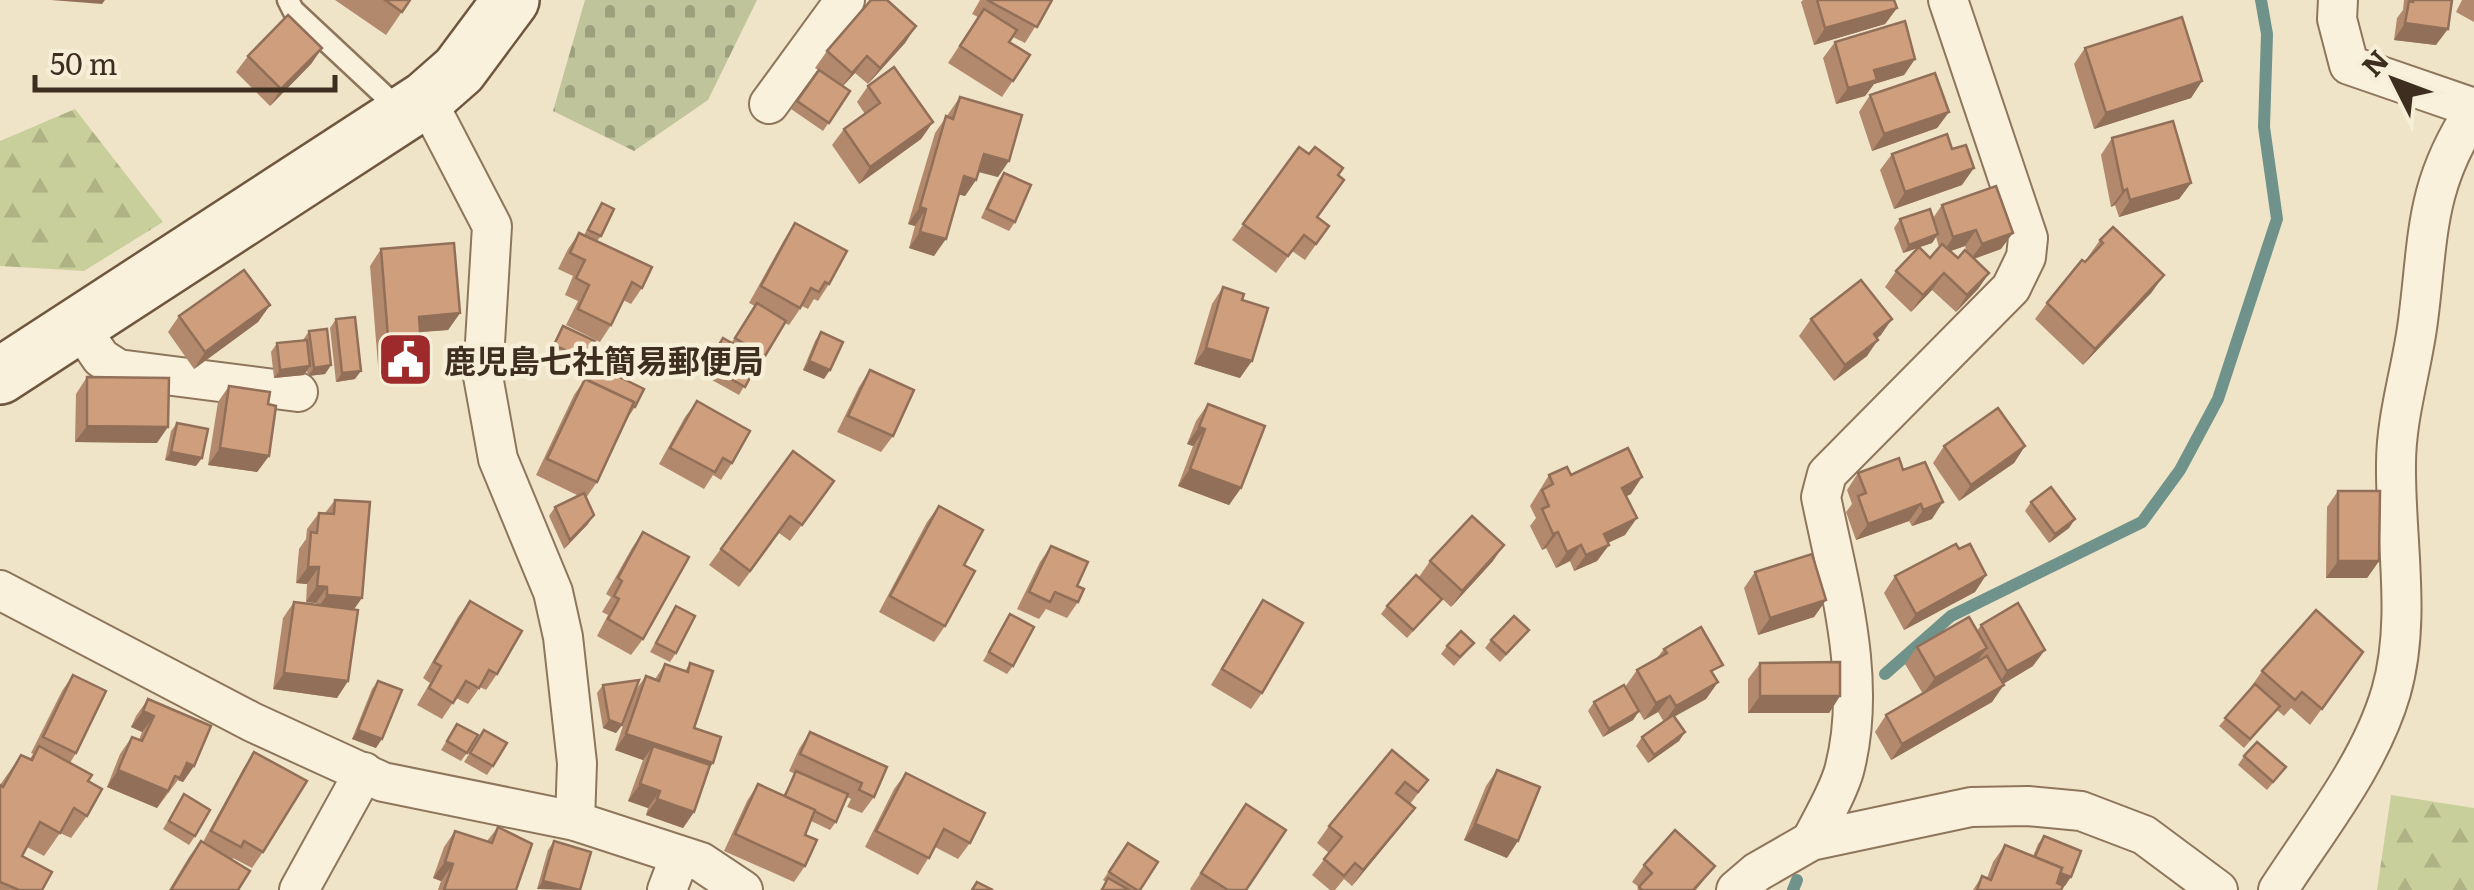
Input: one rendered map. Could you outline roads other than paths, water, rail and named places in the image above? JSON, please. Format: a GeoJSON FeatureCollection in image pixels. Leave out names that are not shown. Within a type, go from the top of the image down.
{"type":"FeatureCollection","features":[{"type":"Feature","properties":{"kind":"street"},"geometry":{"type":"LineString","coordinates":[[0,376],[416,107],[458,70],[511,0]]}},
{"type":"Feature","properties":{"kind":"street"},"geometry":{"type":"LineString","coordinates":[[769,104],[845,0]]}},
{"type":"Feature","properties":{"kind":"street"},"geometry":{"type":"LineString","coordinates":[[1811,841],[1843,775],[1853,726],[1852,664],[1821,497],[1826,474],[2011,288],[2026,257],[2028,238],[1948,0]]}},
{"type":"Feature","properties":{"kind":"street"},"geometry":{"type":"LineString","coordinates":[[2278,890],[2370,745],[2391,692],[2400,639],[2396,461],[2418,322],[2426,225],[2449,149],[2474,110],[2349,65],[2337,19],[2338,0]]}},
{"type":"Feature","properties":{"kind":"street"},"geometry":{"type":"LineString","coordinates":[[416,107],[492,226],[483,376],[498,458],[554,592],[577,763],[575,821]]}},
{"type":"Feature","properties":{"kind":"street"},"geometry":{"type":"LineString","coordinates":[[79,326],[101,358],[118,369],[298,392]]}},
{"type":"Feature","properties":{"kind":"street"},"geometry":{"type":"LineString","coordinates":[[0,590],[252,722],[384,782],[575,821],[673,873],[701,862],[743,890]]}},
{"type":"Feature","properties":{"kind":"street"},"geometry":{"type":"LineString","coordinates":[[299,890],[364,772]]}},
{"type":"Feature","properties":{"kind":"street"},"geometry":{"type":"LineString","coordinates":[[1736,890],[1756,872],[1811,841],[1972,807],[2082,810],[2144,835],[2218,890]]}},
{"type":"Feature","properties":{"kind":"lane"},"geometry":{"type":"LineString","coordinates":[[288,0],[292,10],[416,107]]}},
{"type":"Feature","properties":{"kind":"waterway"},"geometry":{"type":"LineString","coordinates":[[1885,674],[1951,616],[2142,522],[2180,470],[2218,399],[2277,219],[2264,127],[2267,34],[2261,0]]}},
{"type":"Feature","properties":{"kind":"waterway"},"geometry":{"type":"LineString","coordinates":[[1793,890],[1797,880]]}},
{"type":"Feature","properties":{"kind":"place","name":"鹿児島七社簡易郵便局"},"geometry":{"type":"Point","coordinates":[405,359]}}]}
